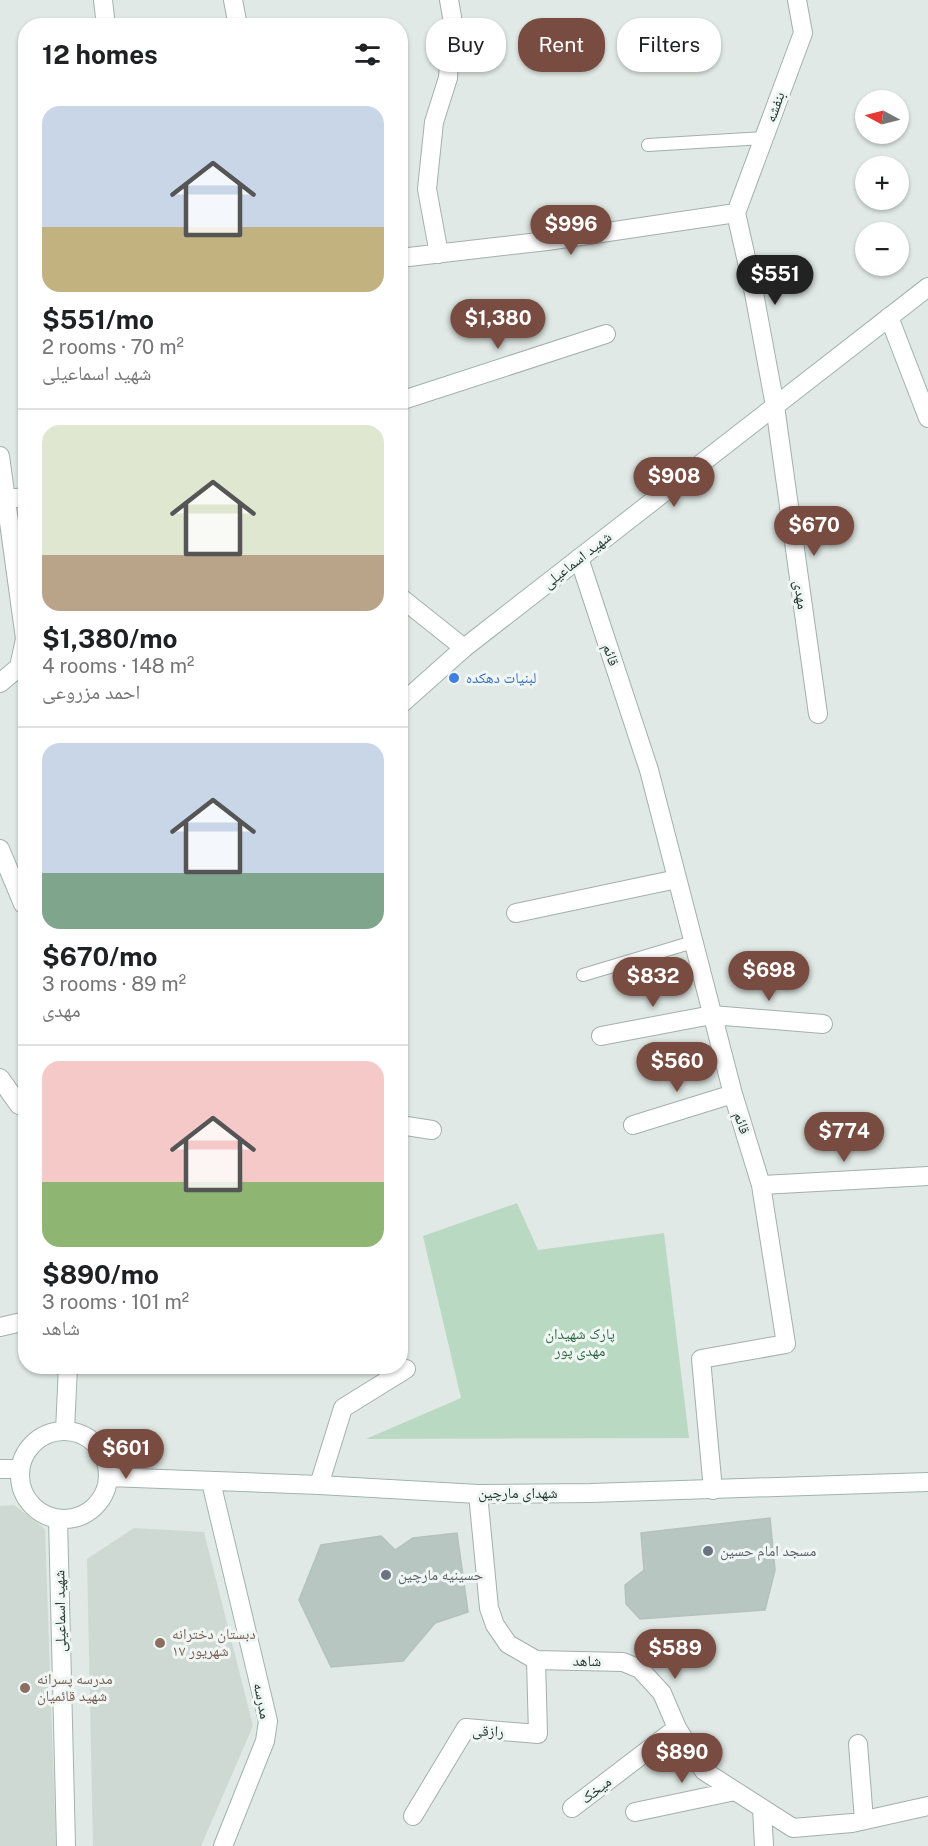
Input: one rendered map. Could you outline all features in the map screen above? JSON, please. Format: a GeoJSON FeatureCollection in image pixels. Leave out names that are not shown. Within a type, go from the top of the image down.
{"type":"FeatureCollection","features":[{"type":"Feature","properties":{"kind":"street"},"geometry":{"type":"LineString","coordinates":[[103,0],[105,18]]}},
{"type":"Feature","properties":{"kind":"street"},"geometry":{"type":"LineString","coordinates":[[234,0],[236,18]]}},
{"type":"Feature","properties":{"kind":"street"},"geometry":{"type":"LineString","coordinates":[[439,254],[427,189],[434,122],[448,78],[452,17],[449,0]]}},
{"type":"Feature","properties":{"kind":"street","name":"بنفشه"},"geometry":{"type":"LineString","coordinates":[[736,213],[803,33],[797,0]]}},
{"type":"Feature","properties":{"kind":"street"},"geometry":{"type":"LineString","coordinates":[[408,257],[547,241],[736,213]]}},
{"type":"Feature","properties":{"kind":"street","name":"مهدی"},"geometry":{"type":"LineString","coordinates":[[736,213],[775,406],[818,714]]}},
{"type":"Feature","properties":{"kind":"street","name":"شهید اسماعیلی"},"geometry":{"type":"LineString","coordinates":[[408,698],[464,648],[928,287]]}},
{"type":"Feature","properties":{"kind":"street"},"geometry":{"type":"LineString","coordinates":[[889,317],[928,418]]}},
{"type":"Feature","properties":{"kind":"street"},"geometry":{"type":"LineString","coordinates":[[408,398],[606,334]]}},
{"type":"Feature","properties":{"kind":"street"},"geometry":{"type":"LineString","coordinates":[[0,456],[18,587]]}},
{"type":"Feature","properties":{"kind":"street"},"geometry":{"type":"LineString","coordinates":[[6,499],[18,497]]}},
{"type":"Feature","properties":{"kind":"street","name":"قائم"},"geometry":{"type":"LineString","coordinates":[[579,558],[649,770],[733,1094],[761,1185],[786,1344],[701,1359],[713,1490]]}},
{"type":"Feature","properties":{"kind":"street"},"geometry":{"type":"LineString","coordinates":[[408,603],[464,648]]}},
{"type":"Feature","properties":{"kind":"street"},"geometry":{"type":"LineString","coordinates":[[0,683],[18,669]]}},
{"type":"Feature","properties":{"kind":"street"},"geometry":{"type":"LineString","coordinates":[[0,849],[18,892]]}},
{"type":"Feature","properties":{"kind":"street"},"geometry":{"type":"LineString","coordinates":[[516,913],[677,879]]}},
{"type":"Feature","properties":{"kind":"street"},"geometry":{"type":"LineString","coordinates":[[601,1036],[712,1016],[823,1024]]}},
{"type":"Feature","properties":{"kind":"street"},"geometry":{"type":"LineString","coordinates":[[0,1078],[18,1105]]}},
{"type":"Feature","properties":{"kind":"street"},"geometry":{"type":"LineString","coordinates":[[633,1125],[733,1094]]}},
{"type":"Feature","properties":{"kind":"street"},"geometry":{"type":"LineString","coordinates":[[408,1126],[432,1130]]}},
{"type":"Feature","properties":{"kind":"street"},"geometry":{"type":"LineString","coordinates":[[761,1185],[928,1176]]}},
{"type":"Feature","properties":{"kind":"street"},"geometry":{"type":"LineString","coordinates":[[0,1327],[18,1323]]}},
{"type":"Feature","properties":{"kind":"street"},"geometry":{"type":"LineString","coordinates":[[65,1431],[68,1374]]}},
{"type":"Feature","properties":{"kind":"street"},"geometry":{"type":"LineString","coordinates":[[319,1485],[343,1408],[398,1374]]}},
{"type":"Feature","properties":{"kind":"street"},"geometry":{"type":"LineString","coordinates":[[65,1431],[79,1433],[101,1450],[107,1463],[108,1477],[105,1492],[98,1504],[86,1514],[72,1519],[58,1519],[45,1515],[33,1507],[25,1496],[21,1484],[21,1469],[24,1457],[40,1438],[52,1432],[65,1431]]}},
{"type":"Feature","properties":{"kind":"street"},"geometry":{"type":"LineString","coordinates":[[0,1469],[21,1469]]}},
{"type":"Feature","properties":{"kind":"street","name":"شهدای مارچین"},"geometry":{"type":"LineString","coordinates":[[108,1477],[478,1494],[713,1490],[928,1482]]}},
{"type":"Feature","properties":{"kind":"street","name":"مدرسه"},"geometry":{"type":"LineString","coordinates":[[211,1482],[268,1721],[265,1741],[223,1846]]}},
{"type":"Feature","properties":{"kind":"street","name":"شاهد"},"geometry":{"type":"LineString","coordinates":[[478,1494],[489,1608],[495,1625],[508,1644],[536,1660],[623,1662],[640,1669],[662,1693],[676,1728],[704,1771],[793,1828],[864,1820],[928,1806]]}},
{"type":"Feature","properties":{"kind":"street","name":"شهید اسماعیلی"},"geometry":{"type":"LineString","coordinates":[[58,1519],[66,1846]]}},
{"type":"Feature","properties":{"kind":"street","name":"رازقی"},"geometry":{"type":"LineString","coordinates":[[413,1816],[466,1728],[538,1734],[536,1660]]}},
{"type":"Feature","properties":{"kind":"street","name":"میخک"},"geometry":{"type":"LineString","coordinates":[[572,1808],[676,1728]]}},
{"type":"Feature","properties":{"kind":"street"},"geometry":{"type":"LineString","coordinates":[[858,1744],[864,1820]]}},
{"type":"Feature","properties":{"kind":"street"},"geometry":{"type":"LineString","coordinates":[[635,1812],[735,1791]]}},
{"type":"Feature","properties":{"kind":"street"},"geometry":{"type":"LineString","coordinates":[[762,1808],[764,1846]]}},
{"type":"Feature","properties":{"kind":"lane"},"geometry":{"type":"LineString","coordinates":[[648,145],[764,138]]}},
{"type":"Feature","properties":{"kind":"lane"},"geometry":{"type":"LineString","coordinates":[[583,975],[693,942]]}},
{"type":"Feature","properties":{"kind":"shaded area","name":"مدرسه پسرانه شهید قائمیان"},"geometry":{"type":"Polygon","coordinates":[[[14,1505],[45,1529],[56,1846],[0,1846],[0,1506],[14,1505]]]}},
{"type":"Feature","properties":{"kind":"shaded area","name":"دبستان دخترانه ۱۷ شهریور"},"geometry":{"type":"Polygon","coordinates":[[[134,1528],[204,1532],[253,1726],[201,1846],[93,1846],[87,1559],[134,1528]]]}},
{"type":"Feature","properties":{"kind":"green space","name":"پارک شهیدان مهدی پور"},"geometry":{"type":"Polygon","coordinates":[[[517,1203],[538,1250],[664,1233],[689,1438],[366,1439],[461,1398],[423,1236],[517,1203]]]}},
{"type":"Feature","properties":{"kind":"building","name":"مسجد امام حسین"},"geometry":{"type":"Polygon","coordinates":[[[770,1518],[775,1570],[765,1610],[640,1619],[626,1604],[625,1585],[644,1570],[641,1533],[770,1518]]]}},
{"type":"Feature","properties":{"kind":"building","name":"حسینیه مارچین"},"geometry":{"type":"Polygon","coordinates":[[[457,1533],[468,1612],[435,1623],[403,1661],[331,1667],[299,1600],[321,1545],[381,1536],[395,1550],[413,1538],[457,1533]]]}},
{"type":"Feature","properties":{"kind":"place","name":"لبنیات دهکده"},"geometry":{"type":"Point","coordinates":[454,678]}},
{"type":"Feature","properties":{"kind":"place","name":"مسجد امام حسین"},"geometry":{"type":"Point","coordinates":[708,1551]}},
{"type":"Feature","properties":{"kind":"place","name":"حسینیه مارچین"},"geometry":{"type":"Point","coordinates":[386,1575]}},
{"type":"Feature","properties":{"kind":"place","name":"دبستان دخترانه ۱۷ شهریور"},"geometry":{"type":"Point","coordinates":[160,1643]}},
{"type":"Feature","properties":{"kind":"place","name":"مدرسه پسرانه شهید قائمیان"},"geometry":{"type":"Point","coordinates":[25,1688]}}]}
